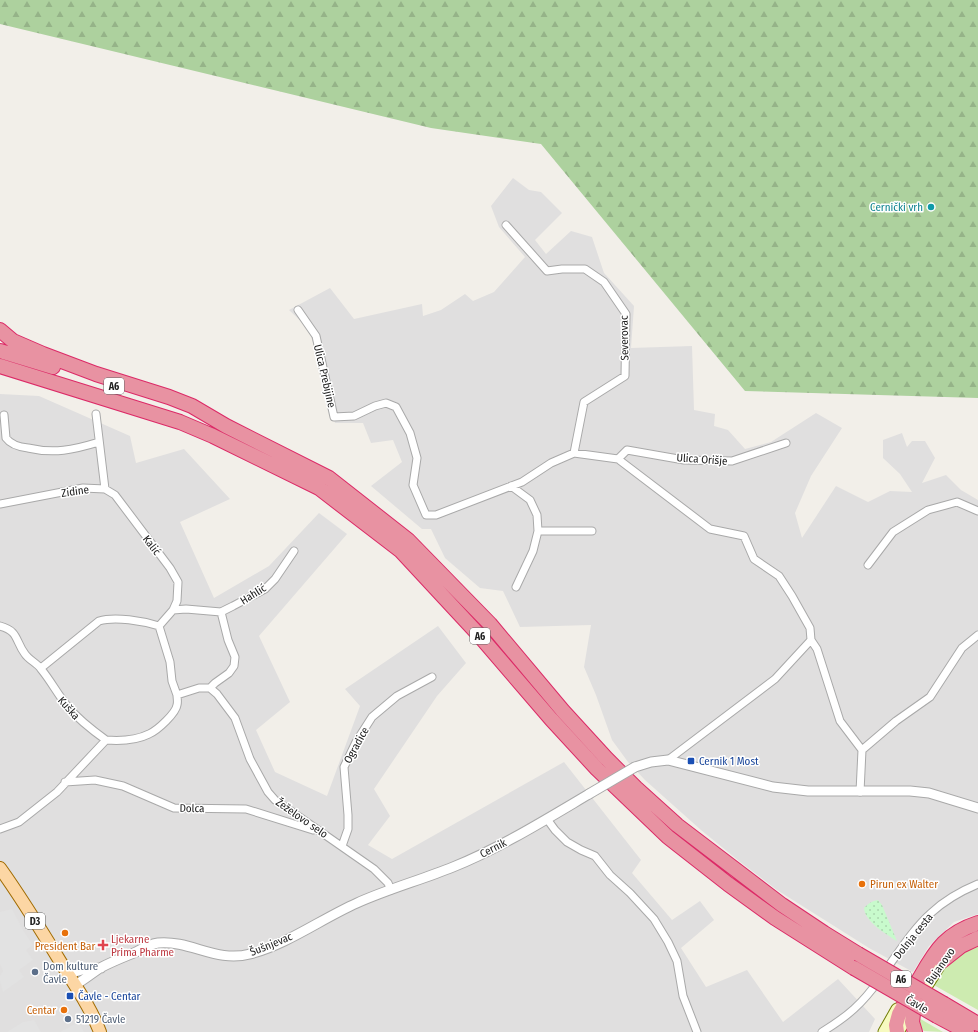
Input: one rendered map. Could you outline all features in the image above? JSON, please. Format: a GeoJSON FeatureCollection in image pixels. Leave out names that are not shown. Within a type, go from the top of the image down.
{"type":"FeatureCollection","features":[{"type":"Feature","properties":{"kind":"highway"},"geometry":{"type":"LineString","coordinates":[[0,330],[13,341],[43,354],[96,374],[169,397],[192,406],[226,426]]}},
{"type":"Feature","properties":{"kind":"highway","name":"A6"},"geometry":{"type":"LineString","coordinates":[[0,351],[143,395],[226,426]]}},
{"type":"Feature","properties":{"kind":"highway","name":"A6"},"geometry":{"type":"LineString","coordinates":[[0,366],[56,383]]}},
{"type":"Feature","properties":{"kind":"highway"},"geometry":{"type":"LineString","coordinates":[[0,373],[39,382],[56,383]]}},
{"type":"Feature","properties":{"kind":"highway","name":"Čavle"},"geometry":{"type":"LineString","coordinates":[[56,383],[180,422],[213,436],[319,488],[401,551],[478,634],[551,719],[597,769],[668,837],[728,884],[775,918],[854,970],[941,1010]]}},
{"type":"Feature","properties":{"kind":"highway","name":"Čavle"},"geometry":{"type":"LineString","coordinates":[[226,426],[329,478],[408,540],[490,624],[563,711],[606,758],[677,825],[756,886],[806,922],[859,954],[941,1010]]}},
{"type":"Feature","properties":{"kind":"highway"},"geometry":{"type":"LineString","coordinates":[[897,1031],[896,1025],[899,1014],[937,950],[952,935],[963,928],[978,923]]}},
{"type":"Feature","properties":{"kind":"highway"},"geometry":{"type":"LineString","coordinates":[[942,961],[961,946],[978,938]]}},
{"type":"Feature","properties":{"kind":"highway"},"geometry":{"type":"LineString","coordinates":[[907,1004],[915,1032]]}},
{"type":"Feature","properties":{"kind":"highway"},"geometry":{"type":"LineString","coordinates":[[941,1010],[978,1016]]}},
{"type":"Feature","properties":{"kind":"highway"},"geometry":{"type":"LineString","coordinates":[[941,1010],[952,1032]]}},
{"type":"Feature","properties":{"kind":"highway","name":"A6"},"geometry":{"type":"LineString","coordinates":[[941,1010],[978,1024]]}},
{"type":"Feature","properties":{"kind":"highway","name":"A6"},"geometry":{"type":"LineString","coordinates":[[941,1010],[967,1032]]}},
{"type":"Feature","properties":{"kind":"main road","name":"D3"},"geometry":{"type":"LineString","coordinates":[[0,868],[20,896],[72,980],[96,1021],[100,1032]]}},
{"type":"Feature","properties":{"kind":"main road","name":"Bujanovo"},"geometry":{"type":"LineString","coordinates":[[897,1031],[924,961],[936,944],[947,933],[961,924],[978,918]]}},
{"type":"Feature","properties":{"kind":"main road","name":"Bujanovo"},"geometry":{"type":"LineString","coordinates":[[907,1004],[955,944],[967,936],[978,932]]}},
{"type":"Feature","properties":{"kind":"main road"},"geometry":{"type":"LineString","coordinates":[[897,1031],[907,1004]]}},
{"type":"Feature","properties":{"kind":"street","name":"Severovac"},"geometry":{"type":"LineString","coordinates":[[506,224],[547,271],[562,269],[585,269],[604,282],[626,314],[625,376],[584,402],[574,453]]}},
{"type":"Feature","properties":{"kind":"street","name":"Ulica Prebijine"},"geometry":{"type":"LineString","coordinates":[[298,310],[316,336],[334,417],[354,416],[374,406],[386,403],[396,407],[410,433],[417,458],[413,486],[426,515],[436,515],[512,486]]}},
{"type":"Feature","properties":{"kind":"street","name":"Zidine"},"geometry":{"type":"LineString","coordinates":[[0,504],[83,488],[104,489],[96,414]]}},
{"type":"Feature","properties":{"kind":"street"},"geometry":{"type":"LineString","coordinates":[[4,415],[6,438],[11,444],[18,447],[54,452],[76,449],[99,442]]}},
{"type":"Feature","properties":{"kind":"street","name":"Ulica Orišje"},"geometry":{"type":"LineString","coordinates":[[618,459],[627,450],[684,460],[732,461],[786,443]]}},
{"type":"Feature","properties":{"kind":"street"},"geometry":{"type":"LineString","coordinates":[[512,486],[522,482],[551,463],[574,453],[618,459],[710,529],[744,536],[754,558],[779,576],[810,628],[811,640],[817,649],[840,721],[862,750],[860,792]]}},
{"type":"Feature","properties":{"kind":"street"},"geometry":{"type":"LineString","coordinates":[[512,486],[530,500],[537,515],[538,531],[533,551],[516,587]]}},
{"type":"Feature","properties":{"kind":"street","name":"Kalić"},"geometry":{"type":"LineString","coordinates":[[104,489],[115,495],[170,568],[178,582],[177,601],[173,610],[159,626]]}},
{"type":"Feature","properties":{"kind":"street"},"geometry":{"type":"LineString","coordinates":[[868,565],[893,532],[928,510],[956,502],[978,511]]}},
{"type":"Feature","properties":{"kind":"street"},"geometry":{"type":"LineString","coordinates":[[538,531],[592,531]]}},
{"type":"Feature","properties":{"kind":"street","name":"Hahlić"},"geometry":{"type":"LineString","coordinates":[[222,612],[265,589],[275,580],[294,551]]}},
{"type":"Feature","properties":{"kind":"street"},"geometry":{"type":"LineString","coordinates":[[173,610],[186,609],[222,612],[228,640],[235,657],[234,666],[229,673],[210,688],[199,688],[177,695]]}},
{"type":"Feature","properties":{"kind":"street"},"geometry":{"type":"LineString","coordinates":[[0,829],[19,822],[57,792],[106,740],[116,740],[149,734],[159,728],[174,712],[178,704],[177,695],[172,681],[170,662],[159,626],[140,622],[107,619],[99,621],[41,668]]}},
{"type":"Feature","properties":{"kind":"street","name":"Kuška"},"geometry":{"type":"LineString","coordinates":[[0,626],[10,629],[16,634],[24,653],[41,668],[58,696],[82,722],[106,740]]}},
{"type":"Feature","properties":{"kind":"street"},"geometry":{"type":"LineString","coordinates":[[862,750],[896,721],[930,697],[962,648],[978,635]]}},
{"type":"Feature","properties":{"kind":"street"},"geometry":{"type":"LineString","coordinates":[[668,760],[775,679],[811,640]]}},
{"type":"Feature","properties":{"kind":"street","name":"Ogradice"},"geometry":{"type":"LineString","coordinates":[[342,846],[348,829],[344,767],[356,742],[372,718],[397,696],[432,678]]}},
{"type":"Feature","properties":{"kind":"street","name":"Žeželovo selo"},"geometry":{"type":"LineString","coordinates":[[210,688],[217,694],[235,718],[250,759],[268,792],[275,800],[284,808],[342,846],[382,875],[391,890]]}},
{"type":"Feature","properties":{"kind":"street"},"geometry":{"type":"LineString","coordinates":[[668,760],[773,787],[808,791],[860,792],[904,790],[929,793],[978,808]]}},
{"type":"Feature","properties":{"kind":"street","name":"Cernik"},"geometry":{"type":"LineString","coordinates":[[391,890],[453,867],[485,852],[547,819],[635,767],[651,762],[668,760]]}},
{"type":"Feature","properties":{"kind":"street","name":"Dolca"},"geometry":{"type":"LineString","coordinates":[[65,782],[95,780],[123,786],[174,808],[246,809],[321,832]]}},
{"type":"Feature","properties":{"kind":"street"},"geometry":{"type":"LineString","coordinates":[[547,819],[567,842],[595,856],[610,875],[630,893],[654,919],[668,942],[677,961],[683,996],[697,1032]]}},
{"type":"Feature","properties":{"kind":"street","name":"Dolnja cesta"},"geometry":{"type":"LineString","coordinates":[[822,1032],[854,1010],[869,994],[914,932],[930,913],[946,901],[978,884]]}},
{"type":"Feature","properties":{"kind":"street","name":"Šušnjevac"},"geometry":{"type":"LineString","coordinates":[[72,980],[75,971],[101,968],[145,947],[157,943],[185,945],[202,951],[230,957],[250,954],[273,945],[357,903],[391,890]]}},
{"type":"Feature","properties":{"kind":"shaded area"},"geometry":{"type":"Polygon","coordinates":[[[513,178],[529,190],[541,192],[562,213],[535,240],[546,254],[571,231],[592,237],[604,273],[634,306],[631,348],[692,346],[694,410],[715,414],[714,426],[728,430],[745,449],[771,442],[816,413],[842,428],[811,476],[795,513],[802,538],[836,486],[868,502],[890,491],[912,492],[900,474],[883,458],[883,440],[902,433],[907,447],[912,441],[925,441],[935,458],[922,483],[946,475],[961,490],[978,500],[978,914],[954,922],[929,946],[913,972],[869,948],[777,890],[701,830],[645,780],[628,762],[612,740],[584,667],[591,625],[520,627],[503,591],[480,588],[445,558],[431,529],[422,529],[371,486],[402,462],[393,440],[371,443],[363,423],[335,423],[318,357],[308,328],[289,310],[330,288],[354,319],[422,304],[423,316],[441,310],[465,294],[473,301],[494,292],[525,257],[499,227],[491,206],[513,178]]]}},
{"type":"Feature","properties":{"kind":"shaded area"},"geometry":{"type":"Polygon","coordinates":[[[0,394],[39,396],[130,436],[136,463],[184,449],[230,499],[180,522],[214,598],[269,566],[319,513],[347,534],[259,636],[290,702],[256,730],[275,772],[327,796],[360,706],[345,689],[438,626],[466,663],[437,696],[374,789],[390,816],[368,845],[392,859],[564,762],[641,860],[632,873],[672,920],[700,901],[714,920],[681,948],[706,987],[747,970],[783,1022],[838,979],[875,1019],[869,1032],[0,1032],[0,394]]]}},
{"type":"Feature","properties":{"kind":"shaded area"},"geometry":{"type":"Polygon","coordinates":[[[12,909],[33,945],[26,950],[33,960],[19,970],[24,977],[3,992],[0,981],[0,976],[3,971],[0,964],[0,912],[12,909]]]}},
{"type":"Feature","properties":{"kind":"shaded area"},"geometry":{"type":"Polygon","coordinates":[[[34,1020],[41,1032],[7,1032],[23,1022],[34,1020]]]}},
{"type":"Feature","properties":{"kind":"shaded area"},"geometry":{"type":"Polygon","coordinates":[[[79,1022],[84,1032],[60,1032],[79,1022]]]}},
{"type":"Feature","properties":{"kind":"green space"},"geometry":{"type":"Polygon","coordinates":[[[0,0],[978,0],[978,398],[745,391],[541,144],[431,128],[0,24],[0,0]]]}},
{"type":"Feature","properties":{"kind":"green space"},"geometry":{"type":"Polygon","coordinates":[[[878,900],[882,905],[897,941],[872,923],[865,913],[864,908],[871,902],[878,900]]]}},
{"type":"Feature","properties":{"kind":"green space"},"geometry":{"type":"Polygon","coordinates":[[[978,943],[978,1010],[932,984],[952,960],[978,943]]]}},
{"type":"Feature","properties":{"kind":"green space"},"geometry":{"type":"Polygon","coordinates":[[[917,1017],[943,1032],[924,1031],[919,1026],[917,1017]]]}},
{"type":"Feature","properties":{"kind":"place","name":"Cernički vrh"},"geometry":{"type":"Point","coordinates":[931,207]}},
{"type":"Feature","properties":{"kind":"place","name":"Cernik 1 Most"},"geometry":{"type":"Point","coordinates":[691,761]}},
{"type":"Feature","properties":{"kind":"place","name":"Pirun ex Walter"},"geometry":{"type":"Point","coordinates":[862,884]}},
{"type":"Feature","properties":{"kind":"place","name":"President Bar"},"geometry":{"type":"Point","coordinates":[65,933]}},
{"type":"Feature","properties":{"kind":"place","name":"Ljekarne Prima Pharme"},"geometry":{"type":"Point","coordinates":[103,945]}},
{"type":"Feature","properties":{"kind":"place","name":"Dom kulture Čavle"},"geometry":{"type":"Point","coordinates":[35,972]}},
{"type":"Feature","properties":{"kind":"place","name":"Čavle - Centar"},"geometry":{"type":"Point","coordinates":[70,996]}},
{"type":"Feature","properties":{"kind":"place","name":"Centar"},"geometry":{"type":"Point","coordinates":[64,1010]}},
{"type":"Feature","properties":{"kind":"place","name":"51219 Čavle"},"geometry":{"type":"Point","coordinates":[68,1019]}}]}
